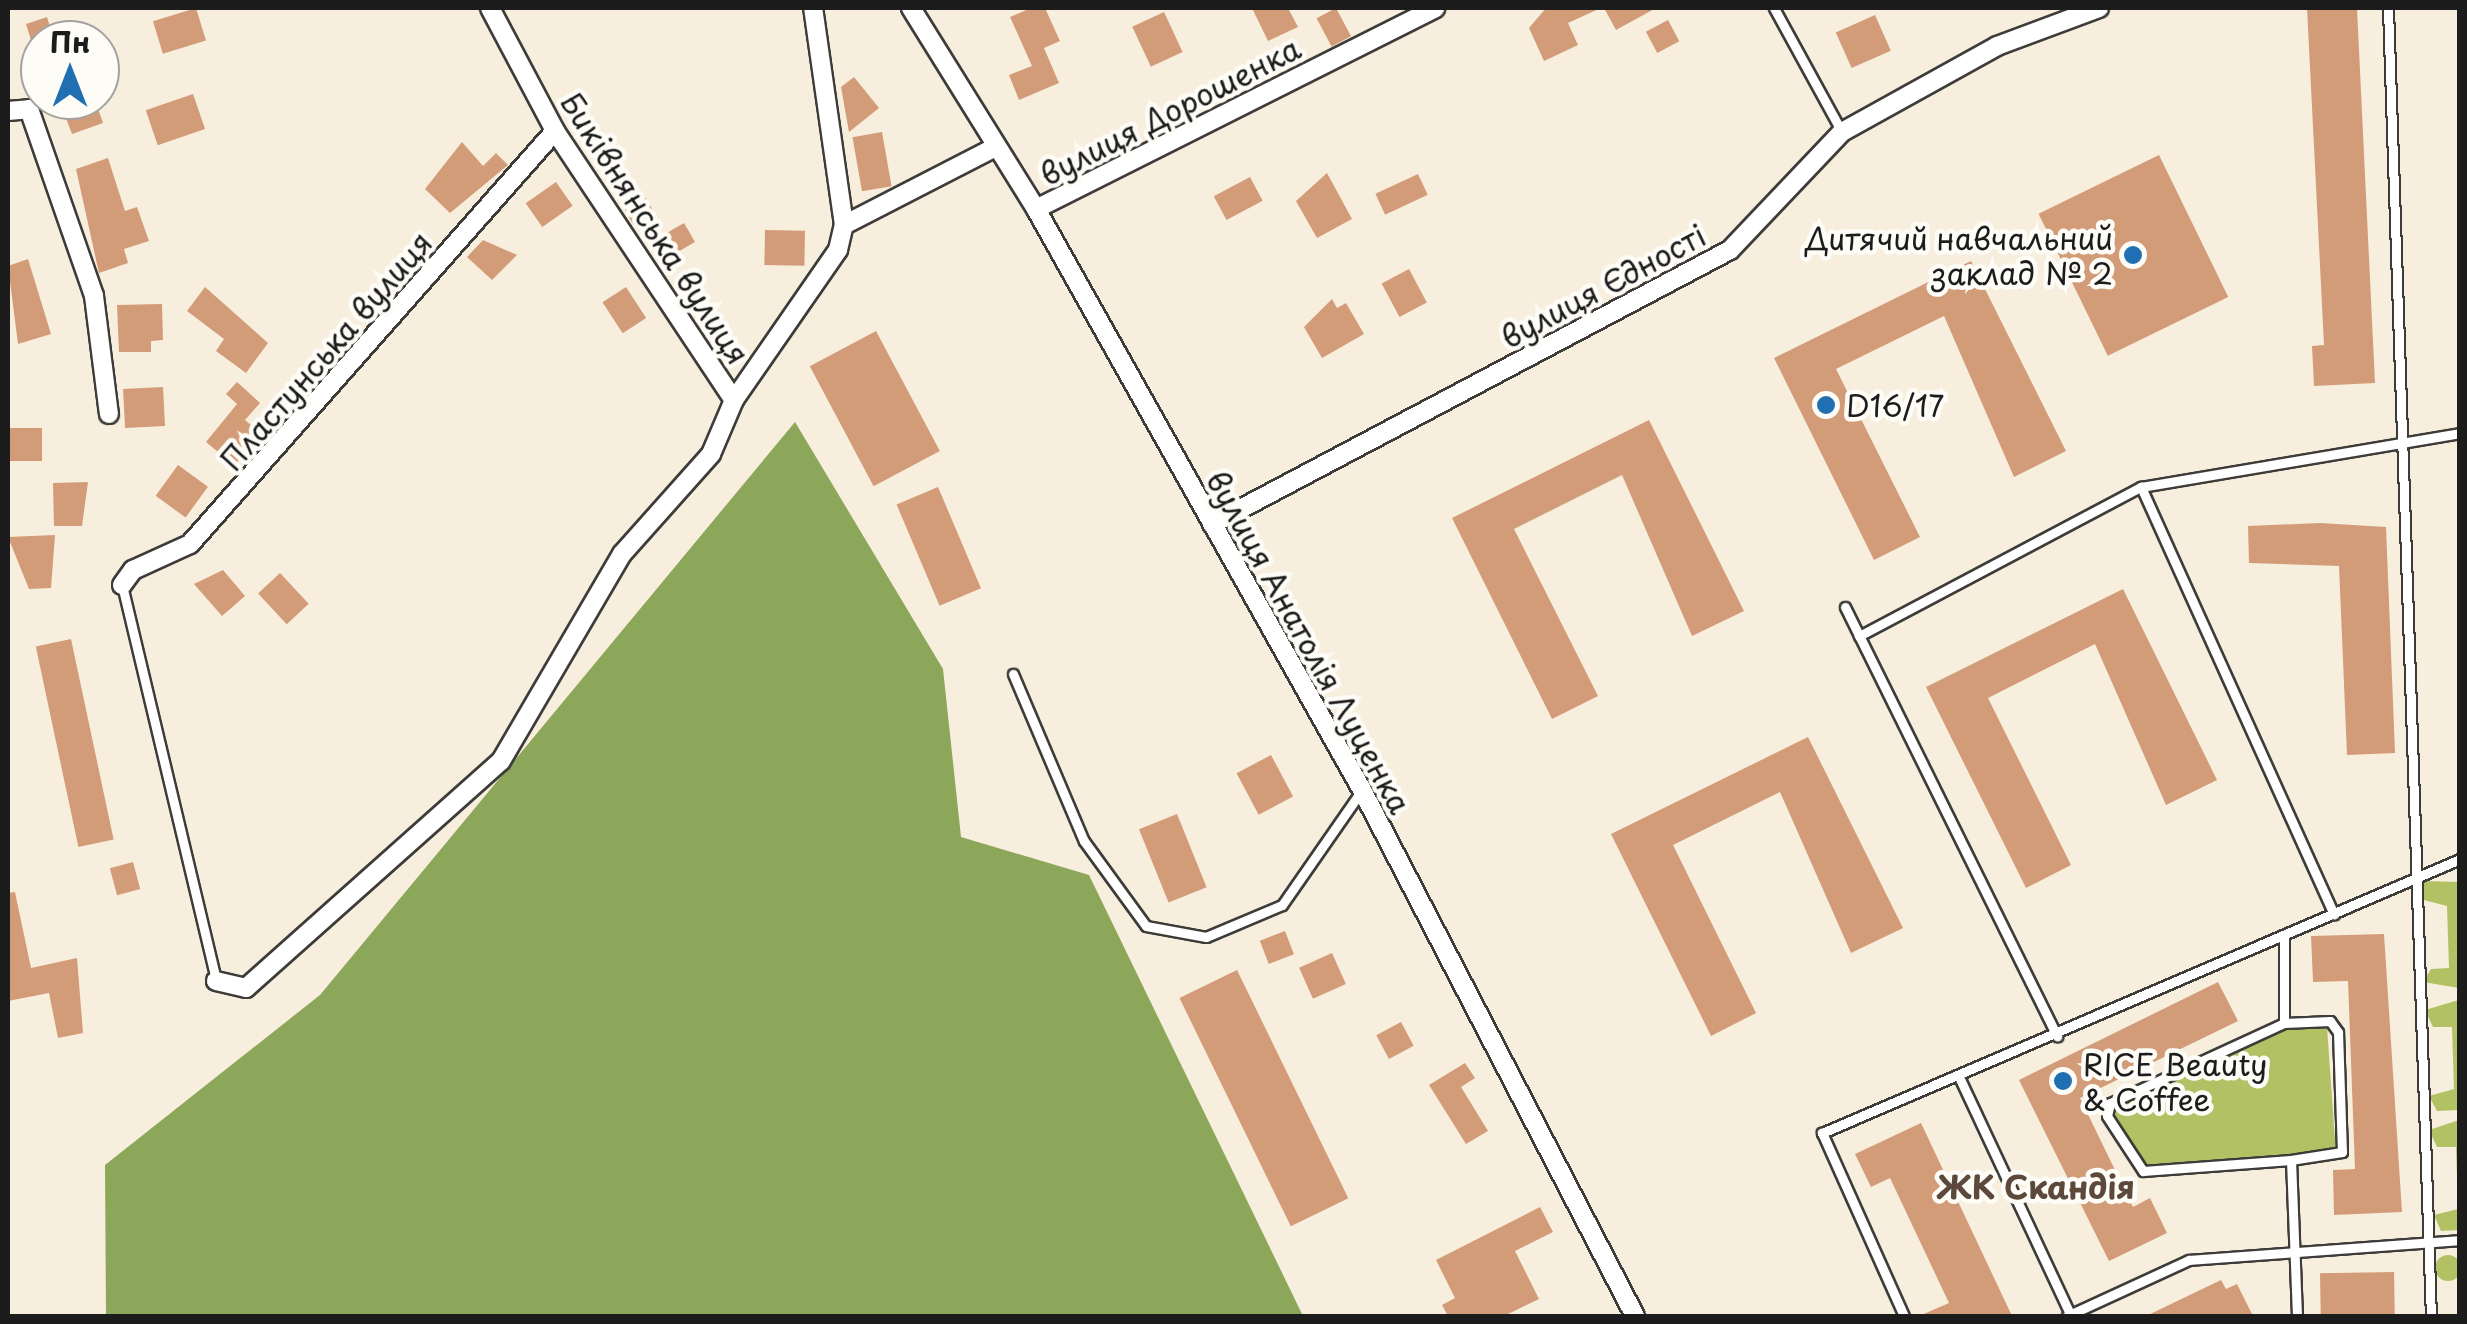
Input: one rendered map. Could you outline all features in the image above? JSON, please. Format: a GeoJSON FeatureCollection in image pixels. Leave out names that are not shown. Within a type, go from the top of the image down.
{"type":"FeatureCollection","features":[{"type":"Feature","properties":{"kind":"street","name":"Биківнянська вулиця"},"geometry":{"type":"LineString","coordinates":[[216,981],[246,988],[501,761],[614,566],[711,454],[734,400],[555,131],[490,8]]}},
{"type":"Feature","properties":{"kind":"street"},"geometry":{"type":"LineString","coordinates":[[734,400],[838,250],[844,225],[814,8]]}},
{"type":"Feature","properties":{"kind":"street","name":"вулиця Анатолія Луценка"},"geometry":{"type":"LineString","coordinates":[[911,8],[1036,210],[1362,790],[1635,1316]]}},
{"type":"Feature","properties":{"kind":"street","name":"вулиця Дорошенка"},"geometry":{"type":"LineString","coordinates":[[1036,210],[1436,8]]}},
{"type":"Feature","properties":{"kind":"street","name":"вулиця Єдності"},"geometry":{"type":"LineString","coordinates":[[1212,524],[1730,250],[1842,132],[1997,46],[2099,8]]}},
{"type":"Feature","properties":{"kind":"street"},"geometry":{"type":"LineString","coordinates":[[8,111],[29,109],[94,296],[109,414]]}},
{"type":"Feature","properties":{"kind":"street","name":"Пластунська вулиця"},"geometry":{"type":"LineString","coordinates":[[122,585],[201,532],[555,131]]}},
{"type":"Feature","properties":{"kind":"street"},"geometry":{"type":"LineString","coordinates":[[844,225],[996,147]]}},
{"type":"Feature","properties":{"kind":"lane"},"geometry":{"type":"LineString","coordinates":[[1774,8],[1842,132]]}},
{"type":"Feature","properties":{"kind":"lane"},"geometry":{"type":"LineString","coordinates":[[2388,8],[2431,1316]]}},
{"type":"Feature","properties":{"kind":"lane"},"geometry":{"type":"LineString","coordinates":[[1859,636],[2141,487],[2401,448],[2460,433]]}},
{"type":"Feature","properties":{"kind":"lane"},"geometry":{"type":"LineString","coordinates":[[2141,487],[2334,914]]}},
{"type":"Feature","properties":{"kind":"lane"},"geometry":{"type":"LineString","coordinates":[[122,585],[216,981]]}},
{"type":"Feature","properties":{"kind":"lane"},"geometry":{"type":"LineString","coordinates":[[1845,607],[2057,1036]]}},
{"type":"Feature","properties":{"kind":"lane"},"geometry":{"type":"LineString","coordinates":[[1014,674],[1084,841],[1146,926],[1206,937],[1282,905],[1362,790]]}},
{"type":"Feature","properties":{"kind":"lane"},"geometry":{"type":"LineString","coordinates":[[1904,1316],[1822,1133],[1960,1079],[2460,859]]}},
{"type":"Feature","properties":{"kind":"lane"},"geometry":{"type":"LineString","coordinates":[[2284,936],[2284,1022]]}},
{"type":"Feature","properties":{"kind":"lane"},"geometry":{"type":"LineString","coordinates":[[2330,1021],[2338,1032],[2342,1152],[2291,1160],[2143,1171],[2107,1116],[2110,1103],[2284,1022],[2330,1021]]}},
{"type":"Feature","properties":{"kind":"lane"},"geometry":{"type":"LineString","coordinates":[[1960,1079],[2069,1316],[2190,1260],[2460,1240]]}},
{"type":"Feature","properties":{"kind":"lane"},"geometry":{"type":"LineString","coordinates":[[2291,1160],[2297,1316]]}},
{"type":"Feature","properties":{"kind":"green space"},"geometry":{"type":"Polygon","coordinates":[[[795,422],[943,669],[961,837],[1089,875],[1303,1316],[106,1316],[105,1165],[320,995],[795,422]]]}},
{"type":"Feature","properties":{"kind":"green space"},"geometry":{"type":"Polygon","coordinates":[[[2424,881],[2459,882],[2459,988],[2423,982],[2431,969],[2449,968],[2447,906],[2420,899],[2424,881]]]}},
{"type":"Feature","properties":{"kind":"green space"},"geometry":{"type":"Polygon","coordinates":[[[2459,1000],[2459,1110],[2437,1111],[2429,1096],[2454,1089],[2452,1027],[2433,1027],[2425,1010],[2459,1000]]]}},
{"type":"Feature","properties":{"kind":"green space"},"geometry":{"type":"Polygon","coordinates":[[[2327,1027],[2336,1154],[2144,1165],[2111,1116],[2114,1105],[2285,1029],[2327,1027]]]}},
{"type":"Feature","properties":{"kind":"green space"},"geometry":{"type":"Polygon","coordinates":[[[2459,1120],[2459,1230],[2441,1231],[2434,1215],[2458,1209],[2456,1147],[2437,1147],[2429,1130],[2459,1120]]]}},
{"type":"Feature","properties":{"kind":"green space"},"geometry":{"type":"Polygon","coordinates":[[[2448,1255],[2457,1259],[2461,1268],[2457,1277],[2448,1281],[2439,1277],[2435,1268],[2439,1259],[2448,1255]]]}},
{"type":"Feature","properties":{"kind":"building"},"geometry":{"type":"Polygon","coordinates":[[[196,8],[206,41],[163,54],[153,21],[196,8]]]}},
{"type":"Feature","properties":{"kind":"building"},"geometry":{"type":"Polygon","coordinates":[[[1031,8],[1045,8],[1060,41],[1044,48],[1059,83],[1019,100],[1009,75],[1032,66],[1010,17],[1031,8]]]}},
{"type":"Feature","properties":{"kind":"building"},"geometry":{"type":"Polygon","coordinates":[[[1252,8],[1288,8],[1298,27],[1268,41],[1252,8]]]}},
{"type":"Feature","properties":{"kind":"building"},"geometry":{"type":"Polygon","coordinates":[[[1336,8],[1351,36],[1332,47],[1317,18],[1336,8]]]}},
{"type":"Feature","properties":{"kind":"building"},"geometry":{"type":"Polygon","coordinates":[[[1546,8],[1601,8],[1568,23],[1578,45],[1544,61],[1529,28],[1546,8]]]}},
{"type":"Feature","properties":{"kind":"building"},"geometry":{"type":"Polygon","coordinates":[[[1604,8],[1656,8],[1616,30],[1604,8]]]}},
{"type":"Feature","properties":{"kind":"building"},"geometry":{"type":"Polygon","coordinates":[[[2307,8],[2357,8],[2375,383],[2314,386],[2312,346],[2324,345],[2307,8]]]}},
{"type":"Feature","properties":{"kind":"building"},"geometry":{"type":"Polygon","coordinates":[[[1164,12],[1183,52],[1151,67],[1132,27],[1164,12]]]}},
{"type":"Feature","properties":{"kind":"building"},"geometry":{"type":"Polygon","coordinates":[[[1875,15],[1891,51],[1852,68],[1836,32],[1875,15]]]}},
{"type":"Feature","properties":{"kind":"building"},"geometry":{"type":"Polygon","coordinates":[[[1668,20],[1679,41],[1657,53],[1646,32],[1668,20]]]}},
{"type":"Feature","properties":{"kind":"building"},"geometry":{"type":"Polygon","coordinates":[[[854,77],[879,108],[849,132],[841,87],[854,77]]]}},
{"type":"Feature","properties":{"kind":"building"},"geometry":{"type":"Polygon","coordinates":[[[193,94],[205,129],[158,145],[146,110],[193,94]]]}},
{"type":"Feature","properties":{"kind":"building"},"geometry":{"type":"Polygon","coordinates":[[[67,120],[102,120],[103,123],[72,134],[67,120]]]}},
{"type":"Feature","properties":{"kind":"building"},"geometry":{"type":"Polygon","coordinates":[[[882,132],[892,186],[862,191],[852,137],[882,132]]]}},
{"type":"Feature","properties":{"kind":"building"},"geometry":{"type":"Polygon","coordinates":[[[462,142],[483,166],[496,153],[508,165],[450,213],[425,189],[462,142]]]}},
{"type":"Feature","properties":{"kind":"building","name":"Дитячий навчальний заклад № 2"},"geometry":{"type":"Polygon","coordinates":[[[2159,155],[2228,297],[2108,356],[2039,214],[2159,155]]]}},
{"type":"Feature","properties":{"kind":"building"},"geometry":{"type":"Polygon","coordinates":[[[108,158],[125,211],[137,207],[149,241],[124,249],[128,263],[99,273],[76,169],[108,158]]]}},
{"type":"Feature","properties":{"kind":"building"},"geometry":{"type":"Polygon","coordinates":[[[1327,173],[1352,219],[1317,238],[1296,201],[1327,173]]]}},
{"type":"Feature","properties":{"kind":"building"},"geometry":{"type":"Polygon","coordinates":[[[1418,174],[1428,195],[1385,215],[1375,194],[1418,174]]]}},
{"type":"Feature","properties":{"kind":"building"},"geometry":{"type":"Polygon","coordinates":[[[1250,177],[1263,201],[1226,220],[1214,196],[1250,177]]]}},
{"type":"Feature","properties":{"kind":"building"},"geometry":{"type":"Polygon","coordinates":[[[556,182],[573,206],[542,227],[526,203],[556,182]]]}},
{"type":"Feature","properties":{"kind":"building"},"geometry":{"type":"Polygon","coordinates":[[[646,198],[655,214],[634,225],[625,210],[646,198]]]}},
{"type":"Feature","properties":{"kind":"building"},"geometry":{"type":"Polygon","coordinates":[[[684,223],[695,242],[673,255],[662,236],[684,223]]]}},
{"type":"Feature","properties":{"kind":"building"},"geometry":{"type":"Polygon","coordinates":[[[765,230],[805,231],[804,266],[764,265],[765,230]]]}},
{"type":"Feature","properties":{"kind":"building"},"geometry":{"type":"Polygon","coordinates":[[[483,240],[517,255],[492,280],[467,257],[483,240]]]}},
{"type":"Feature","properties":{"kind":"building"},"geometry":{"type":"Polygon","coordinates":[[[28,259],[51,334],[18,344],[8,266],[28,259]]]}},
{"type":"Feature","properties":{"kind":"building","name":"D16/17"},"geometry":{"type":"Polygon","coordinates":[[[1971,261],[2066,451],[2014,477],[1944,316],[1836,369],[1920,537],[1874,560],[1774,358],[1971,261]]]}},
{"type":"Feature","properties":{"kind":"building"},"geometry":{"type":"Polygon","coordinates":[[[1409,269],[1427,303],[1399,317],[1382,284],[1409,269]]]}},
{"type":"Feature","properties":{"kind":"building"},"geometry":{"type":"Polygon","coordinates":[[[205,287],[268,343],[246,373],[216,351],[224,339],[187,311],[205,287]]]}},
{"type":"Feature","properties":{"kind":"building"},"geometry":{"type":"Polygon","coordinates":[[[626,287],[646,318],[623,333],[603,302],[626,287]]]}},
{"type":"Feature","properties":{"kind":"building"},"geometry":{"type":"Polygon","coordinates":[[[1332,299],[1337,308],[1346,303],[1364,334],[1322,358],[1304,327],[1332,299]]]}},
{"type":"Feature","properties":{"kind":"building"},"geometry":{"type":"Polygon","coordinates":[[[162,304],[163,340],[151,341],[151,352],[119,352],[117,305],[162,304]]]}},
{"type":"Feature","properties":{"kind":"building"},"geometry":{"type":"Polygon","coordinates":[[[876,331],[940,451],[874,486],[810,366],[876,331]]]}},
{"type":"Feature","properties":{"kind":"building"},"geometry":{"type":"Polygon","coordinates":[[[237,382],[260,403],[245,420],[257,430],[235,466],[206,442],[237,404],[226,394],[237,382]]]}},
{"type":"Feature","properties":{"kind":"building"},"geometry":{"type":"Polygon","coordinates":[[[163,387],[165,426],[125,428],[123,389],[163,387]]]}},
{"type":"Feature","properties":{"kind":"building"},"geometry":{"type":"Polygon","coordinates":[[[1649,420],[1744,611],[1692,636],[1622,475],[1514,529],[1598,696],[1552,719],[1452,518],[1649,420]]]}},
{"type":"Feature","properties":{"kind":"building"},"geometry":{"type":"Polygon","coordinates":[[[8,428],[42,428],[42,461],[8,461],[8,428]]]}},
{"type":"Feature","properties":{"kind":"building"},"geometry":{"type":"Polygon","coordinates":[[[178,465],[208,487],[186,517],[156,496],[178,465]]]}},
{"type":"Feature","properties":{"kind":"building"},"geometry":{"type":"Polygon","coordinates":[[[88,482],[82,526],[54,526],[53,483],[88,482]]]}},
{"type":"Feature","properties":{"kind":"building"},"geometry":{"type":"Polygon","coordinates":[[[938,487],[981,588],[940,606],[897,505],[938,487]]]}},
{"type":"Feature","properties":{"kind":"building"},"geometry":{"type":"Polygon","coordinates":[[[2320,523],[2386,527],[2395,753],[2347,755],[2339,566],[2249,563],[2248,526],[2320,523]]]}},
{"type":"Feature","properties":{"kind":"building"},"geometry":{"type":"Polygon","coordinates":[[[55,535],[51,588],[29,589],[8,537],[55,535]]]}},
{"type":"Feature","properties":{"kind":"building"},"geometry":{"type":"Polygon","coordinates":[[[223,570],[245,596],[222,616],[194,584],[223,570]]]}},
{"type":"Feature","properties":{"kind":"building"},"geometry":{"type":"Polygon","coordinates":[[[280,573],[309,604],[287,624],[258,593],[280,573]]]}},
{"type":"Feature","properties":{"kind":"building"},"geometry":{"type":"Polygon","coordinates":[[[2123,589],[2217,780],[2166,805],[2095,644],[1988,698],[2071,865],[2026,888],[1926,687],[2123,589]]]}},
{"type":"Feature","properties":{"kind":"building"},"geometry":{"type":"Polygon","coordinates":[[[71,639],[114,840],[78,847],[36,646],[71,639]]]}},
{"type":"Feature","properties":{"kind":"building"},"geometry":{"type":"Polygon","coordinates":[[[1808,737],[1903,928],[1851,953],[1780,792],[1673,845],[1756,1013],[1711,1036],[1611,834],[1808,737]]]}},
{"type":"Feature","properties":{"kind":"building"},"geometry":{"type":"Polygon","coordinates":[[[1271,755],[1293,796],[1259,815],[1237,773],[1271,755]]]}},
{"type":"Feature","properties":{"kind":"building"},"geometry":{"type":"Polygon","coordinates":[[[1177,814],[1207,887],[1169,903],[1139,829],[1177,814]]]}},
{"type":"Feature","properties":{"kind":"building"},"geometry":{"type":"Polygon","coordinates":[[[133,862],[140,889],[117,895],[110,868],[133,862]]]}},
{"type":"Feature","properties":{"kind":"building"},"geometry":{"type":"Polygon","coordinates":[[[15,892],[31,968],[77,958],[83,1033],[58,1038],[49,993],[8,1001],[8,893],[15,892]]]}},
{"type":"Feature","properties":{"kind":"building"},"geometry":{"type":"Polygon","coordinates":[[[1285,931],[1294,954],[1269,964],[1260,941],[1285,931]]]}},
{"type":"Feature","properties":{"kind":"building"},"geometry":{"type":"Polygon","coordinates":[[[2384,934],[2402,1212],[2334,1215],[2333,1170],[2355,1169],[2348,981],[2313,982],[2311,936],[2384,934]]]}},
{"type":"Feature","properties":{"kind":"building"},"geometry":{"type":"Polygon","coordinates":[[[1332,953],[1346,984],[1313,999],[1299,968],[1332,953]]]}},
{"type":"Feature","properties":{"kind":"building"},"geometry":{"type":"Polygon","coordinates":[[[1237,970],[1348,1198],[1291,1226],[1179,998],[1237,970]]]}},
{"type":"Feature","properties":{"kind":"building"},"geometry":{"type":"Polygon","coordinates":[[[2218,982],[2238,1021],[2080,1098],[2133,1207],[2150,1198],[2167,1233],[2109,1261],[2019,1080],[2218,982]]]}},
{"type":"Feature","properties":{"kind":"building"},"geometry":{"type":"Polygon","coordinates":[[[1401,1022],[1414,1046],[1389,1059],[1376,1035],[1401,1022]]]}},
{"type":"Feature","properties":{"kind":"building"},"geometry":{"type":"Polygon","coordinates":[[[1465,1063],[1475,1078],[1461,1087],[1488,1131],[1466,1144],[1429,1085],[1465,1063]]]}},
{"type":"Feature","properties":{"kind":"building"},"geometry":{"type":"Polygon","coordinates":[[[1921,1123],[2012,1316],[1919,1316],[1949,1303],[1890,1178],[1871,1187],[1855,1154],[1921,1123]]]}},
{"type":"Feature","properties":{"kind":"building"},"geometry":{"type":"Polygon","coordinates":[[[1540,1207],[1553,1232],[1515,1251],[1539,1299],[1504,1316],[1448,1316],[1442,1305],[1455,1298],[1436,1260],[1540,1207]]]}},
{"type":"Feature","properties":{"kind":"building"},"geometry":{"type":"Polygon","coordinates":[[[2394,1272],[2395,1316],[2321,1316],[2320,1273],[2394,1272]]]}},
{"type":"Feature","properties":{"kind":"building"},"geometry":{"type":"Polygon","coordinates":[[[2221,1280],[2226,1289],[2237,1284],[2253,1316],[2146,1316],[2221,1280]]]}},
{"type":"Feature","properties":{"kind":"place","name":"Дитячий навчальний заклад № 2"},"geometry":{"type":"Point","coordinates":[2133,255]}},
{"type":"Feature","properties":{"kind":"place","name":"D16/17"},"geometry":{"type":"Point","coordinates":[1826,405]}},
{"type":"Feature","properties":{"kind":"place","name":"RICE Beauty & Coffee"},"geometry":{"type":"Point","coordinates":[2063,1081]}},
{"type":"Feature","properties":{"kind":"district","name":"ЖК Скандія"},"geometry":{"type":"Point","coordinates":[2036,1186]}}]}
